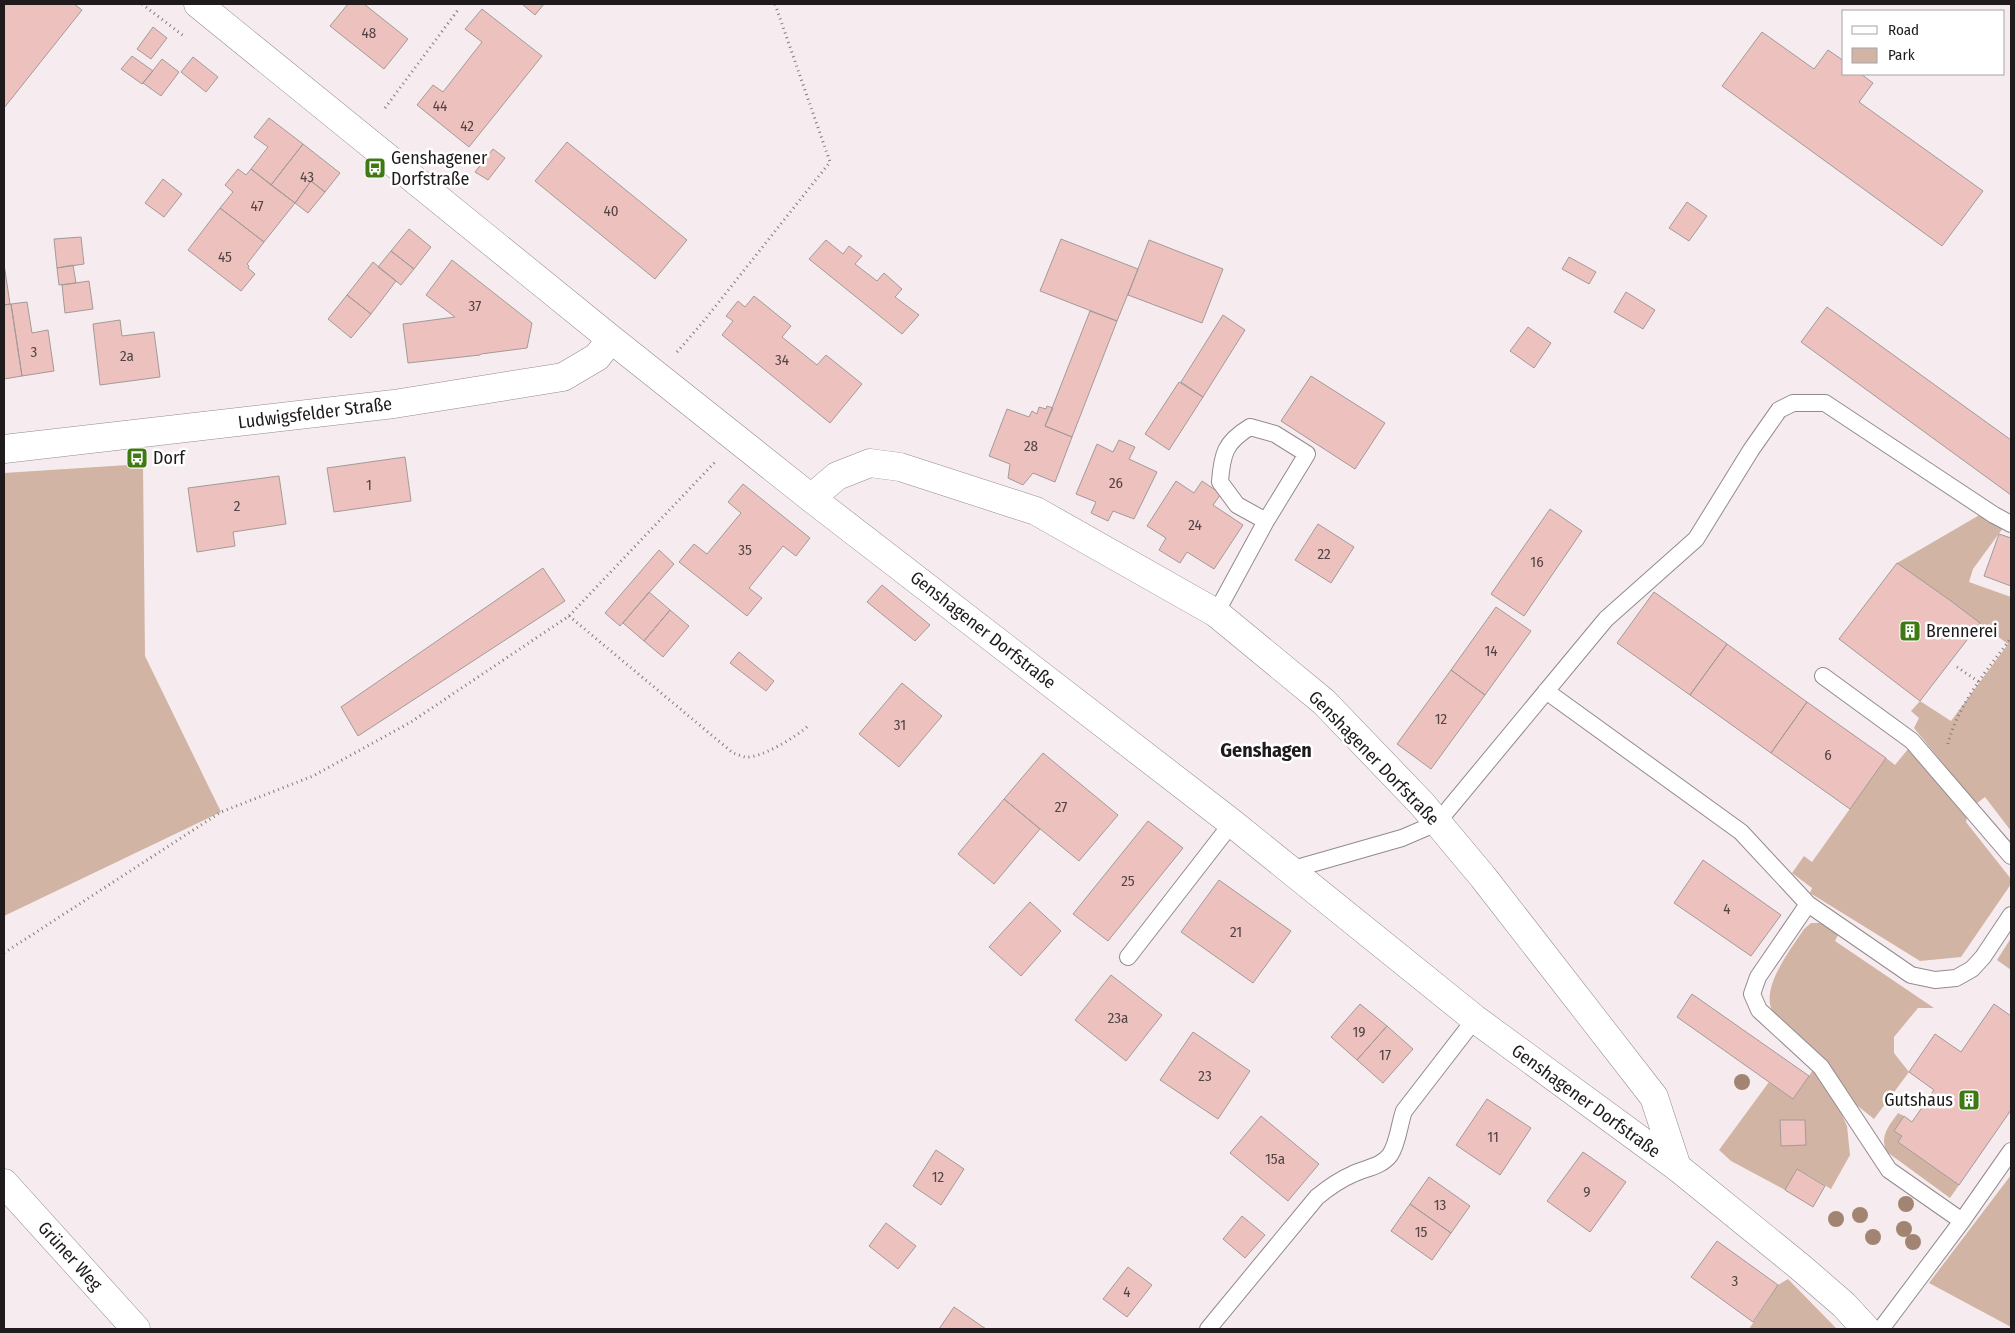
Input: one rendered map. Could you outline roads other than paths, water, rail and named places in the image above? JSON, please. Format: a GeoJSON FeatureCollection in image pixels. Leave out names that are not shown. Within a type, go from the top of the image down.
{"type":"FeatureCollection","features":[{"type":"Feature","properties":{"kind":"street","name":"Genshagener Dorfstraße"},"geometry":{"type":"LineString","coordinates":[[198,4],[611,339],[811,498],[1232,824],[1475,1019],[1676,1168],[1799,1266],[1844,1305],[1866,1329]]}},
{"type":"Feature","properties":{"kind":"street","name":"Ludwigsfelder Straße"},"geometry":{"type":"LineString","coordinates":[[4,449],[394,404],[563,377],[596,356],[611,339]]}},
{"type":"Feature","properties":{"kind":"street","name":"Genshagener Dorfstraße"},"geometry":{"type":"LineString","coordinates":[[811,498],[837,476],[870,463],[900,467],[1036,511],[1216,613],[1324,702],[1438,823],[1654,1097],[1676,1168]]}},
{"type":"Feature","properties":{"kind":"street","name":"Grüner Weg"},"geometry":{"type":"LineString","coordinates":[[4,1183],[136,1329]]}},
{"type":"Feature","properties":{"kind":"lane"},"geometry":{"type":"LineString","coordinates":[[1290,870],[1402,838],[1438,823],[1606,619],[1696,539],[1771,421],[1779,410],[1793,403],[1825,403],[1994,515],[2011,524]]}},
{"type":"Feature","properties":{"kind":"lane"},"geometry":{"type":"LineString","coordinates":[[1216,613],[1266,521],[1307,454],[1275,434],[1250,427],[1234,437],[1221,460],[1220,482],[1237,505],[1266,521]]}},
{"type":"Feature","properties":{"kind":"lane"},"geometry":{"type":"LineString","coordinates":[[1823,676],[1912,741],[2011,856]]}},
{"type":"Feature","properties":{"kind":"lane"},"geometry":{"type":"LineString","coordinates":[[1546,691],[1741,832],[1808,904],[1911,975],[1935,980],[1956,978],[1972,969],[2011,915]]}},
{"type":"Feature","properties":{"kind":"lane"},"geometry":{"type":"LineString","coordinates":[[1128,957],[1232,824]]}},
{"type":"Feature","properties":{"kind":"lane"},"geometry":{"type":"LineString","coordinates":[[1808,904],[1758,976],[1752,994],[1759,1010],[1822,1067],[1889,1170],[1962,1221]]}},
{"type":"Feature","properties":{"kind":"lane"},"geometry":{"type":"LineString","coordinates":[[1208,1329],[1317,1196],[1335,1183],[1353,1174],[1381,1164],[1389,1156],[1404,1111],[1475,1019]]}},
{"type":"Feature","properties":{"kind":"lane"},"geometry":{"type":"LineString","coordinates":[[1881,1329],[1962,1221],[2011,1151]]}},
{"type":"Feature","properties":{"kind":"place","name":"Genshagener Dorfstraße"},"geometry":{"type":"Point","coordinates":[375,168]}},
{"type":"Feature","properties":{"kind":"place","name":"Dorf"},"geometry":{"type":"Point","coordinates":[137,458]}},
{"type":"Feature","properties":{"kind":"place","name":"Brennerei"},"geometry":{"type":"Point","coordinates":[1910,631]}},
{"type":"Feature","properties":{"kind":"place","name":"Gutshaus"},"geometry":{"type":"Point","coordinates":[1969,1100]}},
{"type":"Feature","properties":{"kind":"district","name":"Genshagen"},"geometry":{"type":"Point","coordinates":[1266,750]}}]}
